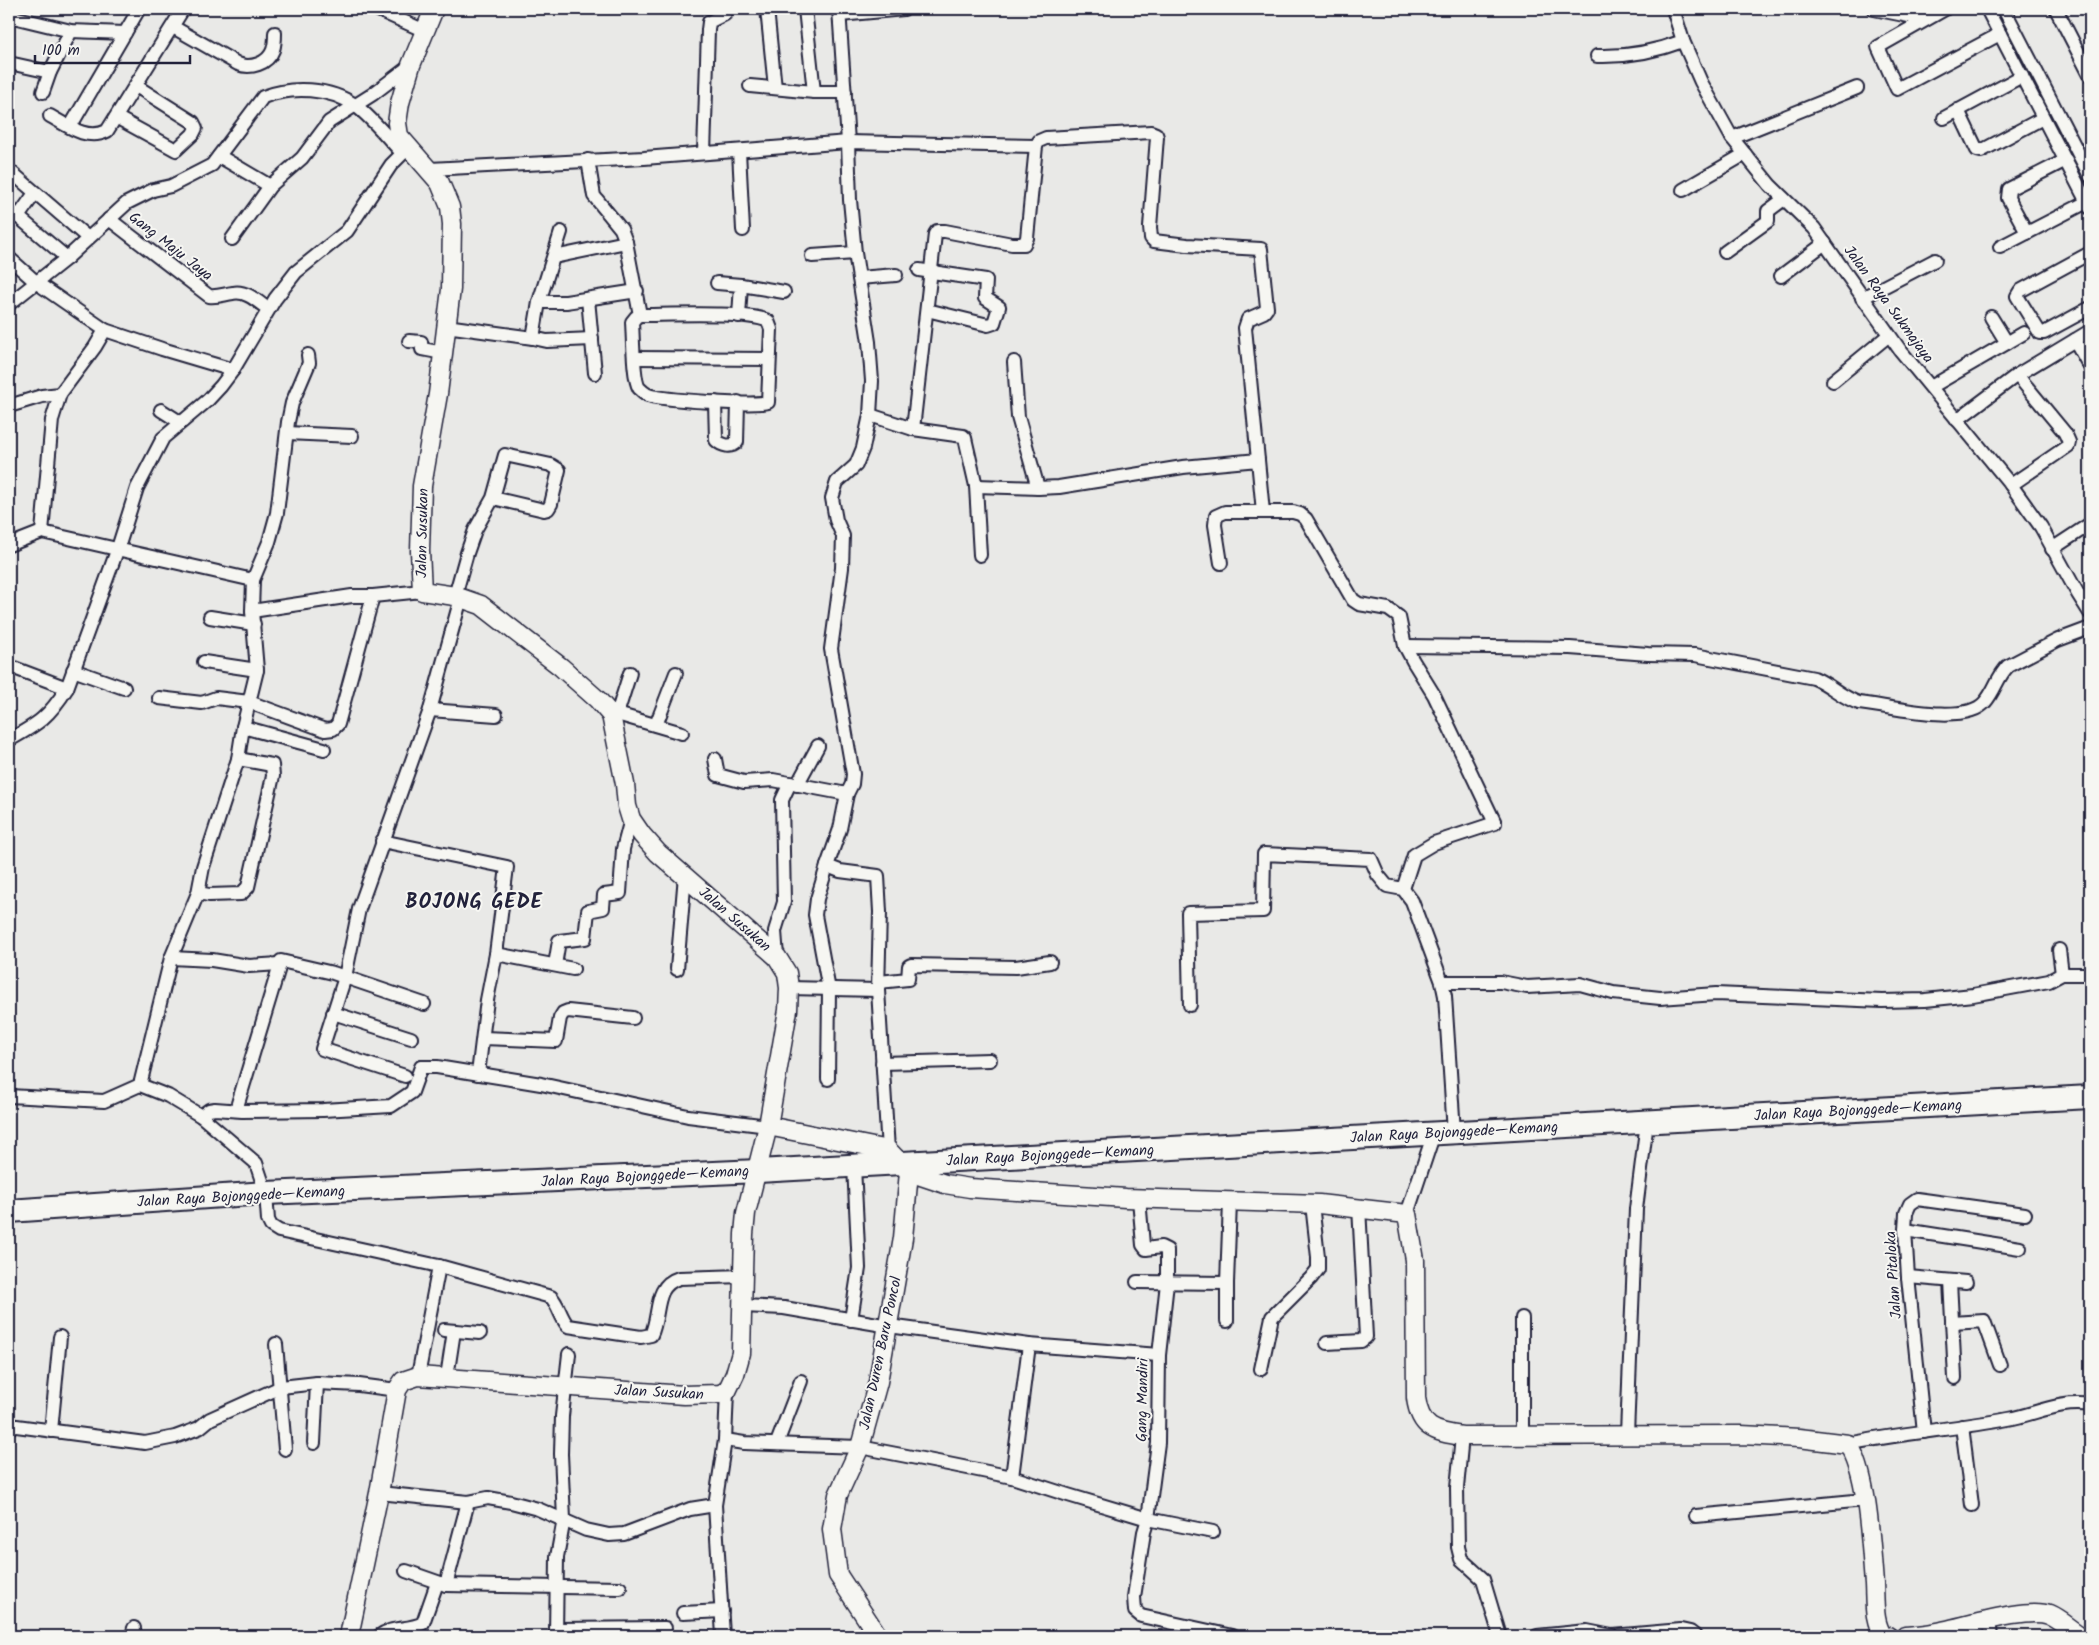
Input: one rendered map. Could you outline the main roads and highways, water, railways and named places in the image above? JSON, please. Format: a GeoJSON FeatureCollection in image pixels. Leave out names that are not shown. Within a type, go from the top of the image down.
{"type":"FeatureCollection","features":[{"type":"Feature","properties":{"kind":"highway","name":"Jalan Raya Bojonggede—Kemang"},"geometry":{"type":"LineString","coordinates":[[9,1211],[266,1193],[854,1166],[2090,1097]]}},
{"type":"Feature","properties":{"kind":"district","name":"BOJONG GEDE"},"geometry":{"type":"Point","coordinates":[474,901]}}]}
